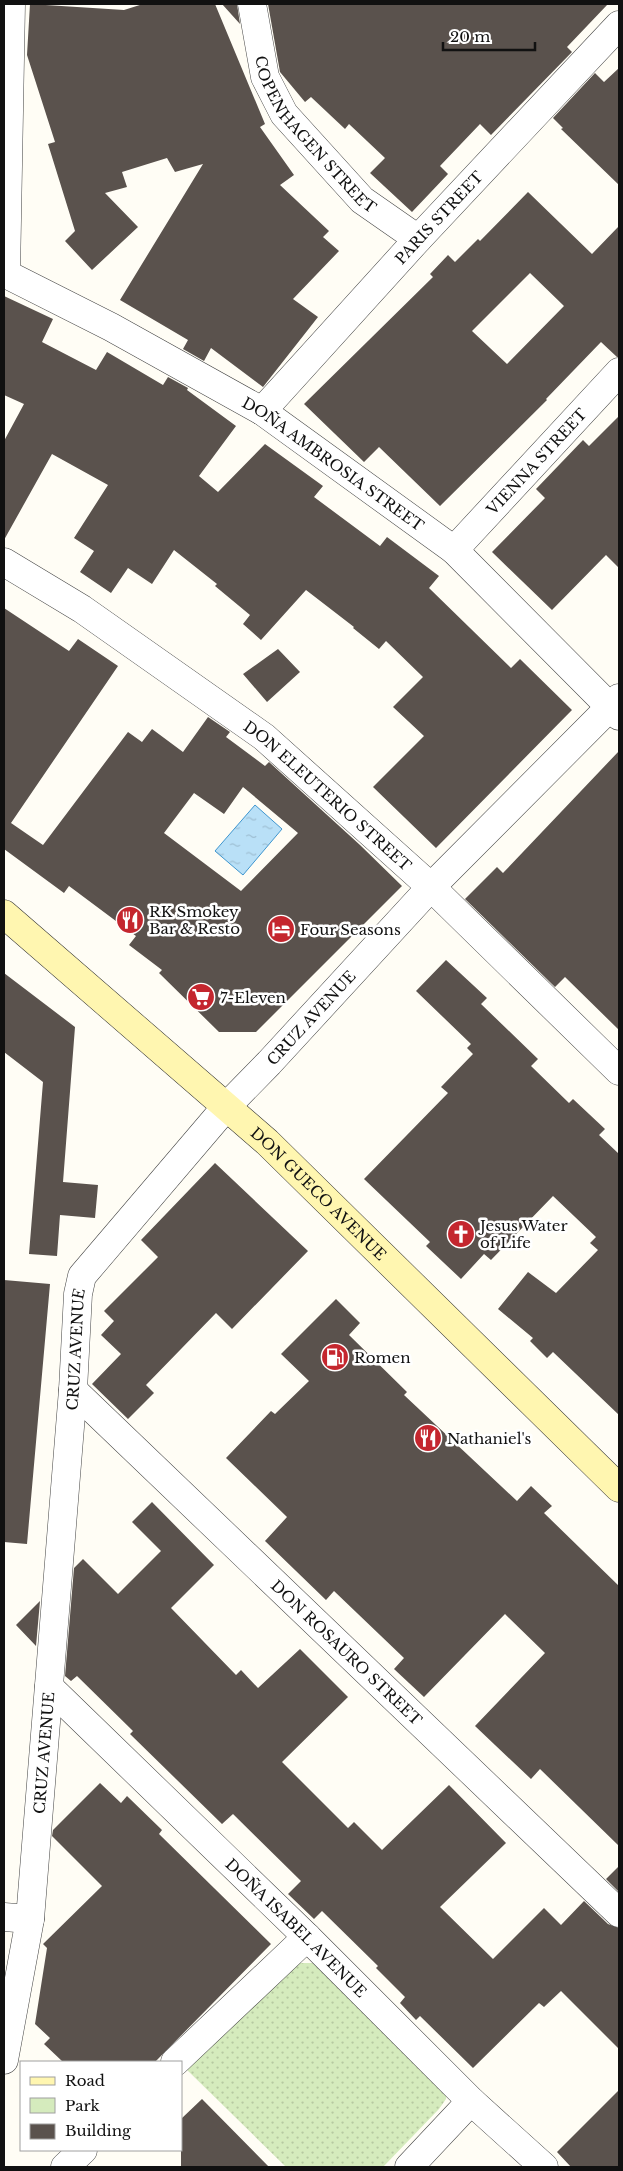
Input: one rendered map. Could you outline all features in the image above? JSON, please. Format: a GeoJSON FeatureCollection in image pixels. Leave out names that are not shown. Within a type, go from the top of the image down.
{"type":"FeatureCollection","features":[{"type":"Feature","properties":{"kind":"main road","name":"DON GUECO AVENUE"},"geometry":{"type":"LineString","coordinates":[[4,914],[285,1159],[619,1488]]}},
{"type":"Feature","properties":{"kind":"street"},"geometry":{"type":"LineString","coordinates":[[5,274],[11,4]]}},
{"type":"Feature","properties":{"kind":"street","name":"COPENHAGEN STREET"},"geometry":{"type":"LineString","coordinates":[[252,4],[265,77],[284,114],[362,200],[418,239]]}},
{"type":"Feature","properties":{"kind":"street","name":"PARIS STREET"},"geometry":{"type":"LineString","coordinates":[[262,411],[418,239],[619,25]]}},
{"type":"Feature","properties":{"kind":"street","name":"DOÑA AMBROSIA STREET"},"geometry":{"type":"LineString","coordinates":[[5,274],[111,327],[262,411],[454,550],[616,707]]}},
{"type":"Feature","properties":{"kind":"street","name":"VIENNA STREET"},"geometry":{"type":"LineString","coordinates":[[454,550],[619,372]]}},
{"type":"Feature","properties":{"kind":"street","name":"DON ELEUTERIO STREET"},"geometry":{"type":"LineString","coordinates":[[4,562],[82,609],[264,737],[431,887],[619,1071]]}},
{"type":"Feature","properties":{"kind":"street","name":"CRUZ AVENUE"},"geometry":{"type":"LineString","coordinates":[[4,2060],[17,1918],[49,1687],[73,1390],[78,1294],[82,1276],[226,1108],[431,887],[616,707]]}},
{"type":"Feature","properties":{"kind":"street","name":"DON ROSAURO STREET"},"geometry":{"type":"LineString","coordinates":[[73,1390],[619,1913]]}},
{"type":"Feature","properties":{"kind":"street","name":"DOÑA ISABEL AVENUE"},"geometry":{"type":"LineString","coordinates":[[49,1687],[306,1937],[471,2101],[544,2167]]}},
{"type":"Feature","properties":{"kind":"street"},"geometry":{"type":"LineString","coordinates":[[176,2061],[306,1937]]}},
{"type":"Feature","properties":{"kind":"street"},"geometry":{"type":"LineString","coordinates":[[409,2167],[471,2101]]}},
{"type":"Feature","properties":{"kind":"street"},"geometry":{"type":"LineString","coordinates":[[65,2167],[82,2151]]}},
{"type":"Feature","properties":{"kind":"green space"},"geometry":{"type":"Polygon","coordinates":[[[299,1963],[312,1963],[326,1970],[447,2088],[446,2099],[439,2109],[383,2167],[286,2167],[184,2067],[299,1963]]]}},
{"type":"Feature","properties":{"kind":"water"},"geometry":{"type":"Polygon","coordinates":[[[255,805],[282,829],[243,875],[215,851],[255,805]]]}},
{"type":"Feature","properties":{"kind":"building"},"geometry":{"type":"Polygon","coordinates":[[[30,4],[124,10],[143,4],[215,4],[265,124],[260,127],[294,175],[280,185],[329,231],[323,237],[339,251],[293,299],[318,317],[263,387],[211,348],[204,361],[183,349],[188,340],[120,300],[203,164],[175,172],[167,158],[122,172],[127,187],[105,193],[138,227],[92,270],[65,241],[75,231],[48,144],[55,142],[27,55],[30,4]]]}},
{"type":"Feature","properties":{"kind":"building"},"geometry":{"type":"Polygon","coordinates":[[[222,4],[237,4],[240,24],[222,4]]]}},
{"type":"Feature","properties":{"kind":"building"},"geometry":{"type":"Polygon","coordinates":[[[268,4],[608,4],[567,47],[572,52],[491,135],[480,124],[440,166],[448,174],[412,212],[370,173],[385,158],[349,124],[345,129],[311,97],[305,102],[280,72],[268,4]]]}},
{"type":"Feature","properties":{"kind":"building"},"geometry":{"type":"Polygon","coordinates":[[[619,68],[619,185],[561,129],[563,128],[553,118],[595,73],[604,82],[619,68]]]}},
{"type":"Feature","properties":{"kind":"building"},"geometry":{"type":"Polygon","coordinates":[[[528,192],[592,254],[619,226],[619,357],[601,342],[547,400],[440,506],[379,447],[364,462],[304,404],[433,277],[430,274],[448,255],[455,262],[478,239],[480,241],[528,192]],[[530,273],[472,331],[507,364],[564,306],[530,273]]]}},
{"type":"Feature","properties":{"kind":"building"},"geometry":{"type":"Polygon","coordinates":[[[4,296],[53,319],[42,342],[96,370],[107,352],[163,385],[168,377],[188,388],[187,390],[236,426],[199,476],[218,492],[265,444],[323,486],[314,497],[380,546],[387,537],[439,576],[429,588],[511,668],[520,659],[572,710],[436,848],[373,787],[424,736],[393,707],[423,677],[386,641],[379,649],[306,590],[261,640],[243,624],[250,615],[215,586],[217,584],[174,550],[152,584],[128,568],[111,593],[80,572],[94,551],[74,538],[108,485],[52,454],[4,540],[4,441],[24,404],[4,395],[4,296]]]}},
{"type":"Feature","properties":{"kind":"building"},"geometry":{"type":"Polygon","coordinates":[[[619,416],[619,568],[606,555],[552,610],[492,552],[545,498],[536,489],[583,440],[589,446],[619,416]]]}},
{"type":"Feature","properties":{"kind":"building"},"geometry":{"type":"Polygon","coordinates":[[[4,608],[69,651],[78,639],[118,666],[11,823],[43,845],[128,732],[142,742],[152,729],[183,752],[208,717],[230,732],[226,737],[265,766],[269,762],[402,886],[256,1032],[219,1032],[159,973],[162,970],[129,945],[136,936],[69,886],[64,893],[4,849],[4,608]],[[243,787],[224,814],[194,793],[164,833],[241,891],[298,833],[243,787]]]}},
{"type":"Feature","properties":{"kind":"building"},"geometry":{"type":"Polygon","coordinates":[[[278,649],[300,672],[267,702],[243,674],[278,649]]]}},
{"type":"Feature","properties":{"kind":"building"},"geometry":{"type":"Polygon","coordinates":[[[619,751],[619,1030],[565,977],[555,987],[465,899],[497,867],[503,873],[619,751]]]}},
{"type":"Feature","properties":{"kind":"building"},"geometry":{"type":"Polygon","coordinates":[[[446,960],[487,998],[481,1004],[538,1059],[531,1066],[569,1103],[573,1099],[605,1129],[599,1135],[619,1154],[619,1415],[553,1352],[547,1358],[530,1341],[533,1338],[498,1309],[528,1272],[556,1293],[598,1250],[590,1243],[596,1237],[553,1196],[491,1260],[484,1254],[461,1279],[426,1246],[430,1242],[364,1179],[448,1093],[441,1087],[473,1054],[467,1048],[471,1044],[416,991],[446,960]]]}},
{"type":"Feature","properties":{"kind":"building"},"geometry":{"type":"Polygon","coordinates":[[[4,973],[75,1027],[63,1182],[98,1185],[95,1218],[60,1215],[57,1256],[29,1254],[43,1082],[4,1052],[4,973]]]}},
{"type":"Feature","properties":{"kind":"building"},"geometry":{"type":"Polygon","coordinates":[[[215,1163],[308,1251],[232,1329],[216,1313],[146,1385],[154,1393],[128,1419],[92,1384],[121,1354],[101,1335],[114,1321],[104,1311],[158,1257],[141,1240],[215,1163]]]}},
{"type":"Feature","properties":{"kind":"building"},"geometry":{"type":"Polygon","coordinates":[[[4,1280],[50,1284],[27,1544],[4,1542],[4,1280]]]}},
{"type":"Feature","properties":{"kind":"building"},"geometry":{"type":"Polygon","coordinates":[[[336,1299],[360,1323],[349,1335],[407,1392],[404,1395],[517,1501],[531,1486],[552,1506],[544,1513],[619,1586],[619,1846],[540,1769],[531,1779],[475,1726],[545,1653],[505,1614],[424,1697],[394,1669],[404,1658],[334,1591],[326,1600],[265,1541],[287,1517],[226,1458],[271,1411],[275,1414],[309,1381],[281,1354],[336,1299]]]}},
{"type":"Feature","properties":{"kind":"building"},"geometry":{"type":"Polygon","coordinates":[[[152,1502],[214,1565],[171,1608],[236,1675],[241,1670],[258,1688],[300,1649],[348,1697],[282,1762],[348,1828],[354,1822],[382,1850],[449,1785],[506,1843],[440,1907],[493,1959],[544,1908],[561,1925],[584,1901],[608,1924],[619,1928],[619,2049],[561,1991],[544,2007],[539,2003],[473,2068],[420,2016],[416,2020],[400,2003],[405,1997],[376,1968],[378,1966],[322,1911],[314,1919],[288,1894],[301,1881],[233,1814],[222,1824],[130,1734],[133,1731],[77,1676],[71,1681],[65,1676],[74,1568],[83,1559],[118,1594],[161,1551],[132,1522],[152,1502]]]}},
{"type":"Feature","properties":{"kind":"building"},"geometry":{"type":"Polygon","coordinates":[[[40,1601],[36,1646],[16,1625],[40,1601]]]}},
{"type":"Feature","properties":{"kind":"building"},"geometry":{"type":"Polygon","coordinates":[[[100,1783],[121,1803],[127,1796],[162,1830],[159,1834],[271,1944],[156,2061],[62,2061],[44,2044],[50,2038],[35,2024],[47,1948],[43,1944],[102,1886],[52,1836],[53,1830],[100,1783]]]}},
{"type":"Feature","properties":{"kind":"building"},"geometry":{"type":"Polygon","coordinates":[[[619,1866],[619,1892],[606,1879],[619,1866]]]}},
{"type":"Feature","properties":{"kind":"building"},"geometry":{"type":"Polygon","coordinates":[[[619,2090],[619,2167],[571,2167],[557,2152],[619,2090]]]}},
{"type":"Feature","properties":{"kind":"building"},"geometry":{"type":"Polygon","coordinates":[[[202,2099],[269,2167],[181,2167],[182,2118],[202,2099]]]}},
{"type":"Feature","properties":{"kind":"place","name":"RK Smokey Bar & Resto"},"geometry":{"type":"Point","coordinates":[130,920]}},
{"type":"Feature","properties":{"kind":"place","name":"Four Seasons"},"geometry":{"type":"Point","coordinates":[281,929]}},
{"type":"Feature","properties":{"kind":"place","name":"7-Eleven"},"geometry":{"type":"Point","coordinates":[201,997]}},
{"type":"Feature","properties":{"kind":"place","name":"Jesus Water of Life"},"geometry":{"type":"Point","coordinates":[461,1234]}},
{"type":"Feature","properties":{"kind":"place","name":"Romen"},"geometry":{"type":"Point","coordinates":[335,1357]}},
{"type":"Feature","properties":{"kind":"place","name":"Nathaniel's"},"geometry":{"type":"Point","coordinates":[428,1438]}}]}
